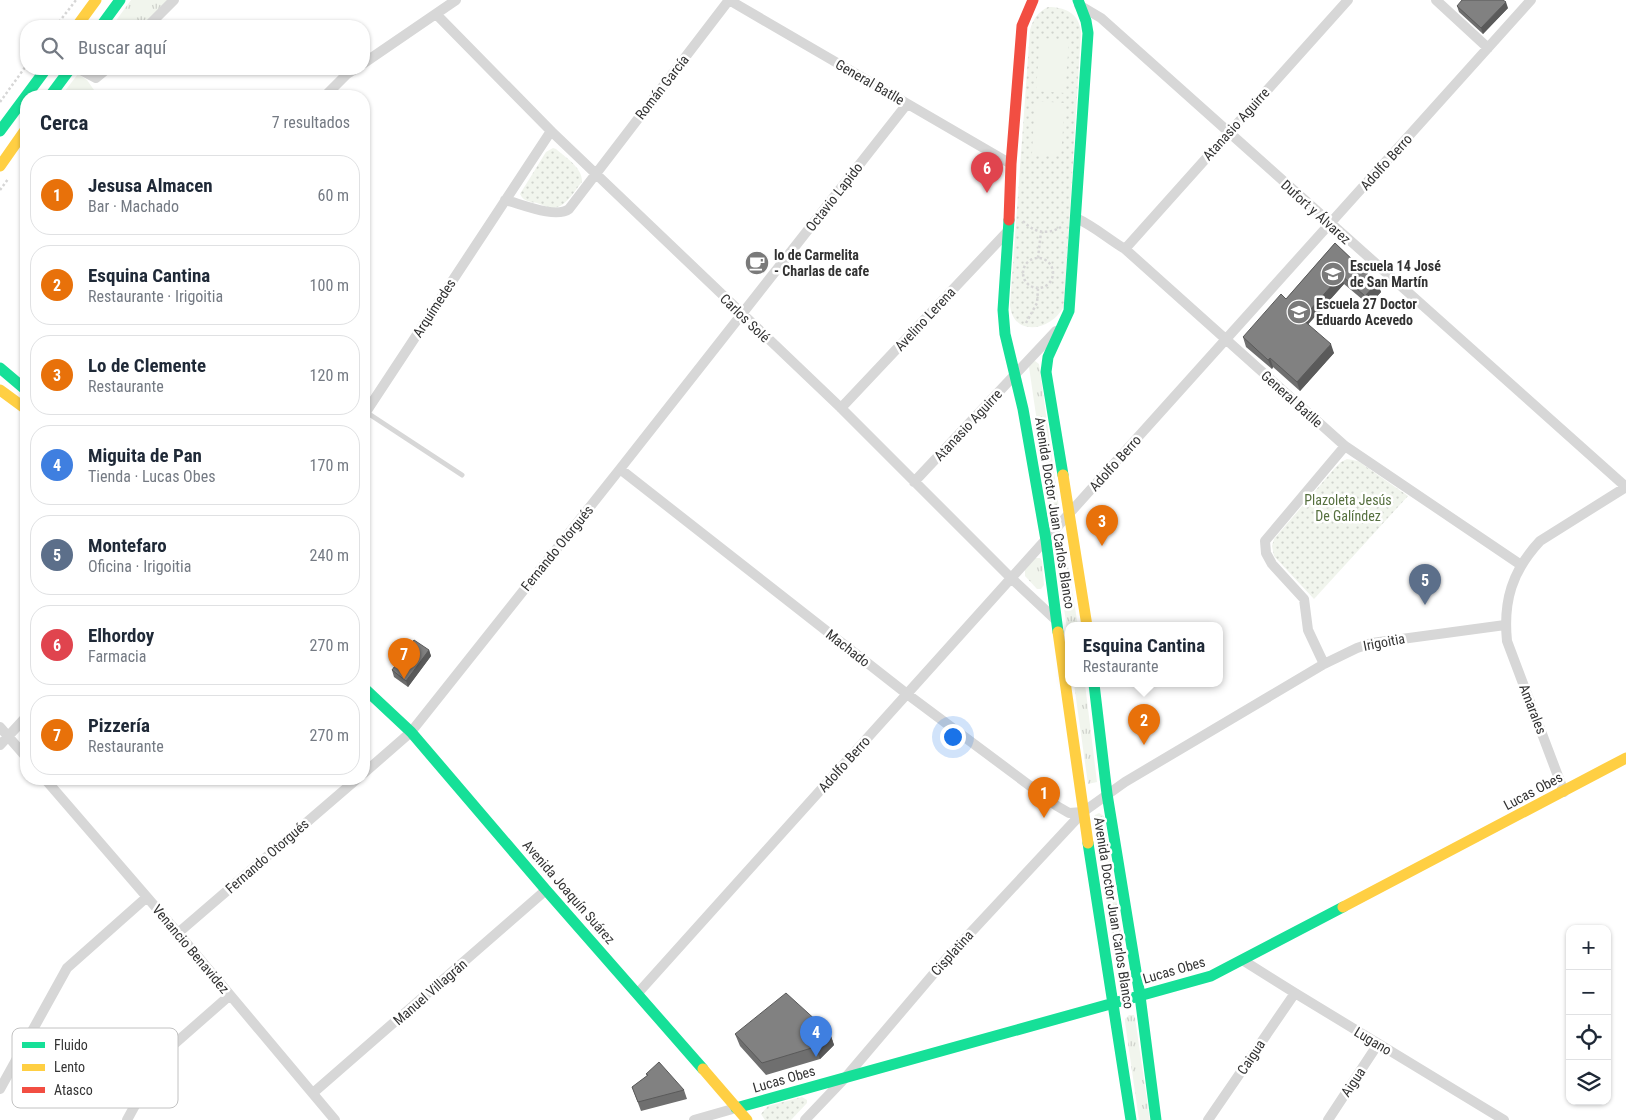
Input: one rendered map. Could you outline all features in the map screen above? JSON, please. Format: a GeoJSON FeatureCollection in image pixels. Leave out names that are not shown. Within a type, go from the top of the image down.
{"type":"FeatureCollection","features":[{"type":"Feature","properties":{"kind":"street"},"geometry":{"type":"LineString","coordinates":[[81,20],[96,0]]}},
{"type":"Feature","properties":{"kind":"street"},"geometry":{"type":"LineString","coordinates":[[105,20],[120,0]]}},
{"type":"Feature","properties":{"kind":"street"},"geometry":{"type":"LineString","coordinates":[[154,20],[174,0]]}},
{"type":"Feature","properties":{"kind":"street"},"geometry":{"type":"LineString","coordinates":[[370,59],[454,0]]}},
{"type":"Feature","properties":{"kind":"street","name":"General Batlle"},"geometry":{"type":"LineString","coordinates":[[729,0],[1011,164]]}},
{"type":"Feature","properties":{"kind":"street","name":"Román García"},"geometry":{"type":"LineString","coordinates":[[596,173],[729,0]]}},
{"type":"Feature","properties":{"kind":"street","name":"Avenida Doctor Juan Carlos Blanco"},"geometry":{"type":"LineString","coordinates":[[1033,0],[1022,26],[1011,164],[1009,230],[1003,310],[1005,334],[1023,409],[1046,540],[1065,686]]}},
{"type":"Feature","properties":{"kind":"street","name":"Atanasio Aguirre"},"geometry":{"type":"LineString","coordinates":[[1125,249],[1348,0]]}},
{"type":"Feature","properties":{"kind":"street"},"geometry":{"type":"LineString","coordinates":[[1436,0],[1488,48]]}},
{"type":"Feature","properties":{"kind":"street","name":"Adolfo Berro"},"geometry":{"type":"LineString","coordinates":[[638,993],[1531,0]]}},
{"type":"Feature","properties":{"kind":"street","name":"Avenida Doctor Juan Carlos Blanco"},"geometry":{"type":"LineString","coordinates":[[1077,2],[1086,21],[1088,34],[1069,311],[1048,357],[1046,372],[1086,622]]}},
{"type":"Feature","properties":{"kind":"street","name":"Dufort y Álvarez"},"geometry":{"type":"LineString","coordinates":[[1077,2],[1101,18],[1626,487]]}},
{"type":"Feature","properties":{"kind":"street","name":"Carlos Solé"},"geometry":{"type":"LineString","coordinates":[[436,14],[551,131],[841,408],[1011,578],[1056,620]]}},
{"type":"Feature","properties":{"kind":"street"},"geometry":{"type":"LineString","coordinates":[[30,90],[42,75]]}},
{"type":"Feature","properties":{"kind":"street"},"geometry":{"type":"LineString","coordinates":[[54,90],[66,75]]}},
{"type":"Feature","properties":{"kind":"street"},"geometry":{"type":"LineString","coordinates":[[331,90],[346,75]]}},
{"type":"Feature","properties":{"kind":"street"},"geometry":{"type":"LineString","coordinates":[[0,131],[20,104]]}},
{"type":"Feature","properties":{"kind":"street","name":"Octavio Lapido"},"geometry":{"type":"LineString","coordinates":[[742,314],[907,104]]}},
{"type":"Feature","properties":{"kind":"street","name":"Arquímedes"},"geometry":{"type":"LineString","coordinates":[[370,405],[551,131]]}},
{"type":"Feature","properties":{"kind":"street"},"geometry":{"type":"LineString","coordinates":[[0,166],[20,138]]}},
{"type":"Feature","properties":{"kind":"street"},"geometry":{"type":"LineString","coordinates":[[505,200],[560,213],[569,208],[596,173]]}},
{"type":"Feature","properties":{"kind":"street","name":"General Batlle"},"geometry":{"type":"LineString","coordinates":[[1076,218],[1092,226],[1107,239],[1125,249],[1345,446],[1521,565]]}},
{"type":"Feature","properties":{"kind":"street","name":"Avelino Lerena"},"geometry":{"type":"LineString","coordinates":[[841,408],[1009,230]]}},
{"type":"Feature","properties":{"kind":"street","name":"Fernando Otorgués"},"geometry":{"type":"LineString","coordinates":[[370,767],[411,732],[742,314]]}},
{"type":"Feature","properties":{"kind":"street","name":"Atanasio Aguirre"},"geometry":{"type":"LineString","coordinates":[[914,482],[1062,325]]}},
{"type":"Feature","properties":{"kind":"street"},"geometry":{"type":"LineString","coordinates":[[0,368],[20,385]]}},
{"type":"Feature","properties":{"kind":"street"},"geometry":{"type":"LineString","coordinates":[[0,390],[20,402]]}},
{"type":"Feature","properties":{"kind":"street"},"geometry":{"type":"LineString","coordinates":[[1324,664],[1308,630],[1304,599],[1272,564],[1266,553],[1265,542],[1345,446]]}},
{"type":"Feature","properties":{"kind":"street","name":"Machado"},"geometry":{"type":"LineString","coordinates":[[620,469],[907,694],[1057,806],[1069,812],[1082,812]]}},
{"type":"Feature","properties":{"kind":"street"},"geometry":{"type":"LineString","coordinates":[[1505,625],[1506,606],[1512,585],[1529,553],[1540,542],[1626,487]]}},
{"type":"Feature","properties":{"kind":"street","name":"Irigoitia"},"geometry":{"type":"LineString","coordinates":[[1108,794],[1125,782],[1324,664],[1356,648],[1372,643],[1505,625]]}},
{"type":"Feature","properties":{"kind":"street","name":"Amarales"},"geometry":{"type":"LineString","coordinates":[[1505,625],[1507,641],[1564,792]]}},
{"type":"Feature","properties":{"kind":"street","name":"Avenida Doctor Juan Carlos Blanco"},"geometry":{"type":"LineString","coordinates":[[1065,687],[1082,812],[1114,1003],[1131,1120]]}},
{"type":"Feature","properties":{"kind":"street","name":"Avenida Doctor Juan Carlos Blanco"},"geometry":{"type":"LineString","coordinates":[[1094,687],[1108,794],[1140,996],[1156,1120]]}},
{"type":"Feature","properties":{"kind":"street","name":"Avenida Joaquín Suárez"},"geometry":{"type":"LineString","coordinates":[[370,694],[411,732],[747,1120]]}},
{"type":"Feature","properties":{"kind":"street"},"geometry":{"type":"LineString","coordinates":[[0,745],[20,724]]}},
{"type":"Feature","properties":{"kind":"street"},"geometry":{"type":"LineString","coordinates":[[0,727],[20,750]]}},
{"type":"Feature","properties":{"kind":"street","name":"Lucas Obes"},"geometry":{"type":"LineString","coordinates":[[694,1120],[1210,976],[1244,961],[1626,758]]}},
{"type":"Feature","properties":{"kind":"street","name":"Venancio Benavidez"},"geometry":{"type":"LineString","coordinates":[[50,785],[178,933],[335,1120]]}},
{"type":"Feature","properties":{"kind":"street","name":"Fernando Otorgués"},"geometry":{"type":"LineString","coordinates":[[178,933],[349,785]]}},
{"type":"Feature","properties":{"kind":"street","name":"Cisplatina"},"geometry":{"type":"LineString","coordinates":[[805,1120],[845,1078],[947,958],[1082,812],[1108,794]]}},
{"type":"Feature","properties":{"kind":"street","name":"Manuel Villagrán"},"geometry":{"type":"LineString","coordinates":[[313,1093],[546,890]]}},
{"type":"Feature","properties":{"kind":"street"},"geometry":{"type":"LineString","coordinates":[[34,1028],[67,968],[147,897]]}},
{"type":"Feature","properties":{"kind":"street","name":"Lugano"},"geometry":{"type":"LineString","coordinates":[[1244,961],[1294,994],[1504,1120]]}},
{"type":"Feature","properties":{"kind":"street","name":"Caigua"},"geometry":{"type":"LineString","coordinates":[[1208,1120],[1294,994]]}},
{"type":"Feature","properties":{"kind":"street"},"geometry":{"type":"LineString","coordinates":[[178,1041],[230,996]]}},
{"type":"Feature","properties":{"kind":"street","name":"Aigua"},"geometry":{"type":"LineString","coordinates":[[1328,1120],[1378,1044]]}},
{"type":"Feature","properties":{"kind":"street"},"geometry":{"type":"LineString","coordinates":[[0,1089],[12,1067]]}},
{"type":"Feature","properties":{"kind":"street"},"geometry":{"type":"LineString","coordinates":[[127,1120],[134,1108]]}},
{"type":"Feature","properties":{"kind":"lane"},"geometry":{"type":"LineString","coordinates":[[370,416],[462,475]]}},
{"type":"Feature","properties":{"kind":"path"},"geometry":{"type":"LineString","coordinates":[[61,20],[76,0]]}},
{"type":"Feature","properties":{"kind":"path"},"geometry":{"type":"LineString","coordinates":[[0,102],[20,74]]}},
{"type":"Feature","properties":{"kind":"path"},"geometry":{"type":"LineString","coordinates":[[1022,220],[1027,226],[1041,232],[1056,230],[1062,226]]}},
{"type":"Feature","properties":{"kind":"path"},"geometry":{"type":"LineString","coordinates":[[1038,258],[1041,232]]}},
{"type":"Feature","properties":{"kind":"path"},"geometry":{"type":"LineString","coordinates":[[1038,258],[1046,260],[1053,271],[1049,284],[1038,289],[1029,286],[1022,275],[1026,263],[1038,258]]}},
{"type":"Feature","properties":{"kind":"path"},"geometry":{"type":"LineString","coordinates":[[1026,323],[1037,303],[1038,289]]}},
{"type":"Feature","properties":{"kind":"green space"},"geometry":{"type":"Polygon","coordinates":[[[131,0],[169,0],[149,20],[116,20],[131,0]]]}},
{"type":"Feature","properties":{"kind":"green space"},"geometry":{"type":"Polygon","coordinates":[[[1048,7],[1060,8],[1070,12],[1080,25],[1081,32],[1064,306],[1051,321],[1034,327],[1018,323],[1013,316],[1010,305],[1030,30],[1036,16],[1048,7]]]}},
{"type":"Feature","properties":{"kind":"green space"},"geometry":{"type":"Polygon","coordinates":[[[1040,38],[1069,40],[1065,93],[1036,91],[1040,38]]]}},
{"type":"Feature","properties":{"kind":"green space"},"geometry":{"type":"Polygon","coordinates":[[[77,75],[80,75],[87,80],[94,90],[66,90],[77,75]]]}},
{"type":"Feature","properties":{"kind":"green space"},"geometry":{"type":"Polygon","coordinates":[[[1035,101],[1065,103],[1061,155],[1032,154],[1035,101]]]}},
{"type":"Feature","properties":{"kind":"green space"},"geometry":{"type":"Polygon","coordinates":[[[553,148],[573,163],[580,172],[582,182],[565,202],[552,208],[527,201],[520,194],[546,152],[553,148]]]}},
{"type":"Feature","properties":{"kind":"green space"},"geometry":{"type":"Polygon","coordinates":[[[1035,361],[1039,364],[1059,508],[1055,514],[1050,511],[1029,367],[1035,361]]]}},
{"type":"Feature","properties":{"kind":"green space","name":"Plazoleta Jesús De Galíndez"},"geometry":{"type":"Polygon","coordinates":[[[1347,459],[1358,461],[1408,496],[1314,599],[1274,556],[1272,546],[1274,539],[1334,469],[1347,459]]]}},
{"type":"Feature","properties":{"kind":"green space"},"geometry":{"type":"Polygon","coordinates":[[[1064,541],[1077,622],[1066,622],[1055,546],[1064,541]]]}},
{"type":"Feature","properties":{"kind":"green space"},"geometry":{"type":"Polygon","coordinates":[[[1035,558],[1040,558],[1042,561],[1044,585],[1041,589],[1037,589],[1025,576],[1025,570],[1035,558]]]}},
{"type":"Feature","properties":{"kind":"green space"},"geometry":{"type":"Polygon","coordinates":[[[1074,687],[1085,687],[1097,782],[1088,784],[1074,687]]]}},
{"type":"Feature","properties":{"kind":"green space"},"geometry":{"type":"Polygon","coordinates":[[[1099,813],[1104,816],[1128,980],[1124,984],[1119,982],[1094,818],[1099,813]]]}},
{"type":"Feature","properties":{"kind":"green space"},"geometry":{"type":"Polygon","coordinates":[[[1129,1015],[1134,1015],[1135,1018],[1150,1120],[1139,1120],[1125,1022],[1129,1015]]]}},
{"type":"Feature","properties":{"kind":"green space"},"geometry":{"type":"Polygon","coordinates":[[[802,1097],[807,1100],[807,1103],[791,1120],[765,1120],[761,1114],[768,1106],[802,1097]]]}},
{"type":"Feature","properties":{"kind":"building"},"geometry":{"type":"Polygon","coordinates":[[[1462,0],[1503,0],[1506,2],[1481,28],[1457,6],[1462,0]]]}},
{"type":"Feature","properties":{"kind":"building"},"geometry":{"type":"Polygon","coordinates":[[[1335,243],[1377,283],[1365,296],[1341,275],[1302,319],[1331,344],[1297,382],[1270,358],[1268,360],[1243,337],[1281,294],[1286,299],[1335,243]]]}},
{"type":"Feature","properties":{"kind":"building"},"geometry":{"type":"Polygon","coordinates":[[[414,640],[429,650],[406,681],[392,670],[414,640]]]}},
{"type":"Feature","properties":{"kind":"building"},"geometry":{"type":"Polygon","coordinates":[[[786,993],[830,1033],[815,1047],[762,1063],[735,1034],[786,993]]]}},
{"type":"Feature","properties":{"kind":"building"},"geometry":{"type":"Polygon","coordinates":[[[659,1062],[684,1090],[638,1102],[632,1087],[648,1075],[646,1074],[659,1062]]]}},
{"type":"Feature","properties":{"kind":"traffic: fast"},"geometry":{"type":"LineString","coordinates":[[105,20],[120,0]]}},
{"type":"Feature","properties":{"kind":"traffic: fast"},"geometry":{"type":"LineString","coordinates":[[1063,475],[1046,372],[1048,357],[1069,311],[1088,33],[1086,21],[1078,0]]}},
{"type":"Feature","properties":{"kind":"traffic: fast"},"geometry":{"type":"LineString","coordinates":[[30,90],[42,75]]}},
{"type":"Feature","properties":{"kind":"traffic: fast"},"geometry":{"type":"LineString","coordinates":[[54,90],[66,75]]}},
{"type":"Feature","properties":{"kind":"traffic: fast"},"geometry":{"type":"LineString","coordinates":[[0,131],[20,104]]}},
{"type":"Feature","properties":{"kind":"traffic: fast"},"geometry":{"type":"LineString","coordinates":[[1009,220],[1003,310],[1005,334],[1023,409],[1046,540],[1058,632]]}},
{"type":"Feature","properties":{"kind":"traffic: fast"},"geometry":{"type":"LineString","coordinates":[[0,368],[20,385]]}},
{"type":"Feature","properties":{"kind":"traffic: fast"},"geometry":{"type":"LineString","coordinates":[[1094,687],[1107,794],[1140,996],[1156,1120]]}},
{"type":"Feature","properties":{"kind":"traffic: fast"},"geometry":{"type":"LineString","coordinates":[[370,694],[411,732],[703,1069]]}},
{"type":"Feature","properties":{"kind":"traffic: fast"},"geometry":{"type":"LineString","coordinates":[[1088,843],[1131,1120]]}},
{"type":"Feature","properties":{"kind":"traffic: fast"},"geometry":{"type":"LineString","coordinates":[[736,1108],[1211,976],[1343,907]]}},
{"type":"Feature","properties":{"kind":"traffic: slow"},"geometry":{"type":"LineString","coordinates":[[81,20],[96,0]]}},
{"type":"Feature","properties":{"kind":"traffic: slow"},"geometry":{"type":"LineString","coordinates":[[0,166],[20,138]]}},
{"type":"Feature","properties":{"kind":"traffic: slow"},"geometry":{"type":"LineString","coordinates":[[0,390],[20,405]]}},
{"type":"Feature","properties":{"kind":"traffic: slow"},"geometry":{"type":"LineString","coordinates":[[1063,475],[1086,622]]}},
{"type":"Feature","properties":{"kind":"traffic: slow"},"geometry":{"type":"LineString","coordinates":[[1058,632],[1065,681]]}},
{"type":"Feature","properties":{"kind":"traffic: slow"},"geometry":{"type":"LineString","coordinates":[[1066,687],[1088,843]]}},
{"type":"Feature","properties":{"kind":"traffic: slow"},"geometry":{"type":"LineString","coordinates":[[1343,907],[1626,758]]}},
{"type":"Feature","properties":{"kind":"traffic: slow"},"geometry":{"type":"LineString","coordinates":[[703,1069],[747,1120]]}},
{"type":"Feature","properties":{"kind":"traffic: jam"},"geometry":{"type":"LineString","coordinates":[[1009,220],[1011,164],[1022,26],[1033,0]]}},
{"type":"Feature","properties":{"kind":"place","name":"Elhordoy"},"geometry":{"type":"Point","coordinates":[987,193]}},
{"type":"Feature","properties":{"kind":"place","name":"lo de Carmelita - Charlas de cafe"},"geometry":{"type":"Point","coordinates":[757,263]}},
{"type":"Feature","properties":{"kind":"place","name":"Escuela 14 José de San Martín"},"geometry":{"type":"Point","coordinates":[1333,274]}},
{"type":"Feature","properties":{"kind":"place","name":"Escuela 27 Doctor Eduardo Acevedo"},"geometry":{"type":"Point","coordinates":[1299,312]}},
{"type":"Feature","properties":{"kind":"place","name":"Lo de Clemente"},"geometry":{"type":"Point","coordinates":[1102,546]}},
{"type":"Feature","properties":{"kind":"place","name":"Montefaro"},"geometry":{"type":"Point","coordinates":[1425,605]}},
{"type":"Feature","properties":{"kind":"place","name":"Pizzería"},"geometry":{"type":"Point","coordinates":[404,679]}},
{"type":"Feature","properties":{"kind":"place","name":"Esquina Cantina"},"geometry":{"type":"Point","coordinates":[1144,745]}},
{"type":"Feature","properties":{"kind":"place","name":"Jesusa Almacen"},"geometry":{"type":"Point","coordinates":[1044,818]}},
{"type":"Feature","properties":{"kind":"place","name":"Miguita de Pan"},"geometry":{"type":"Point","coordinates":[816,1057]}}]}
